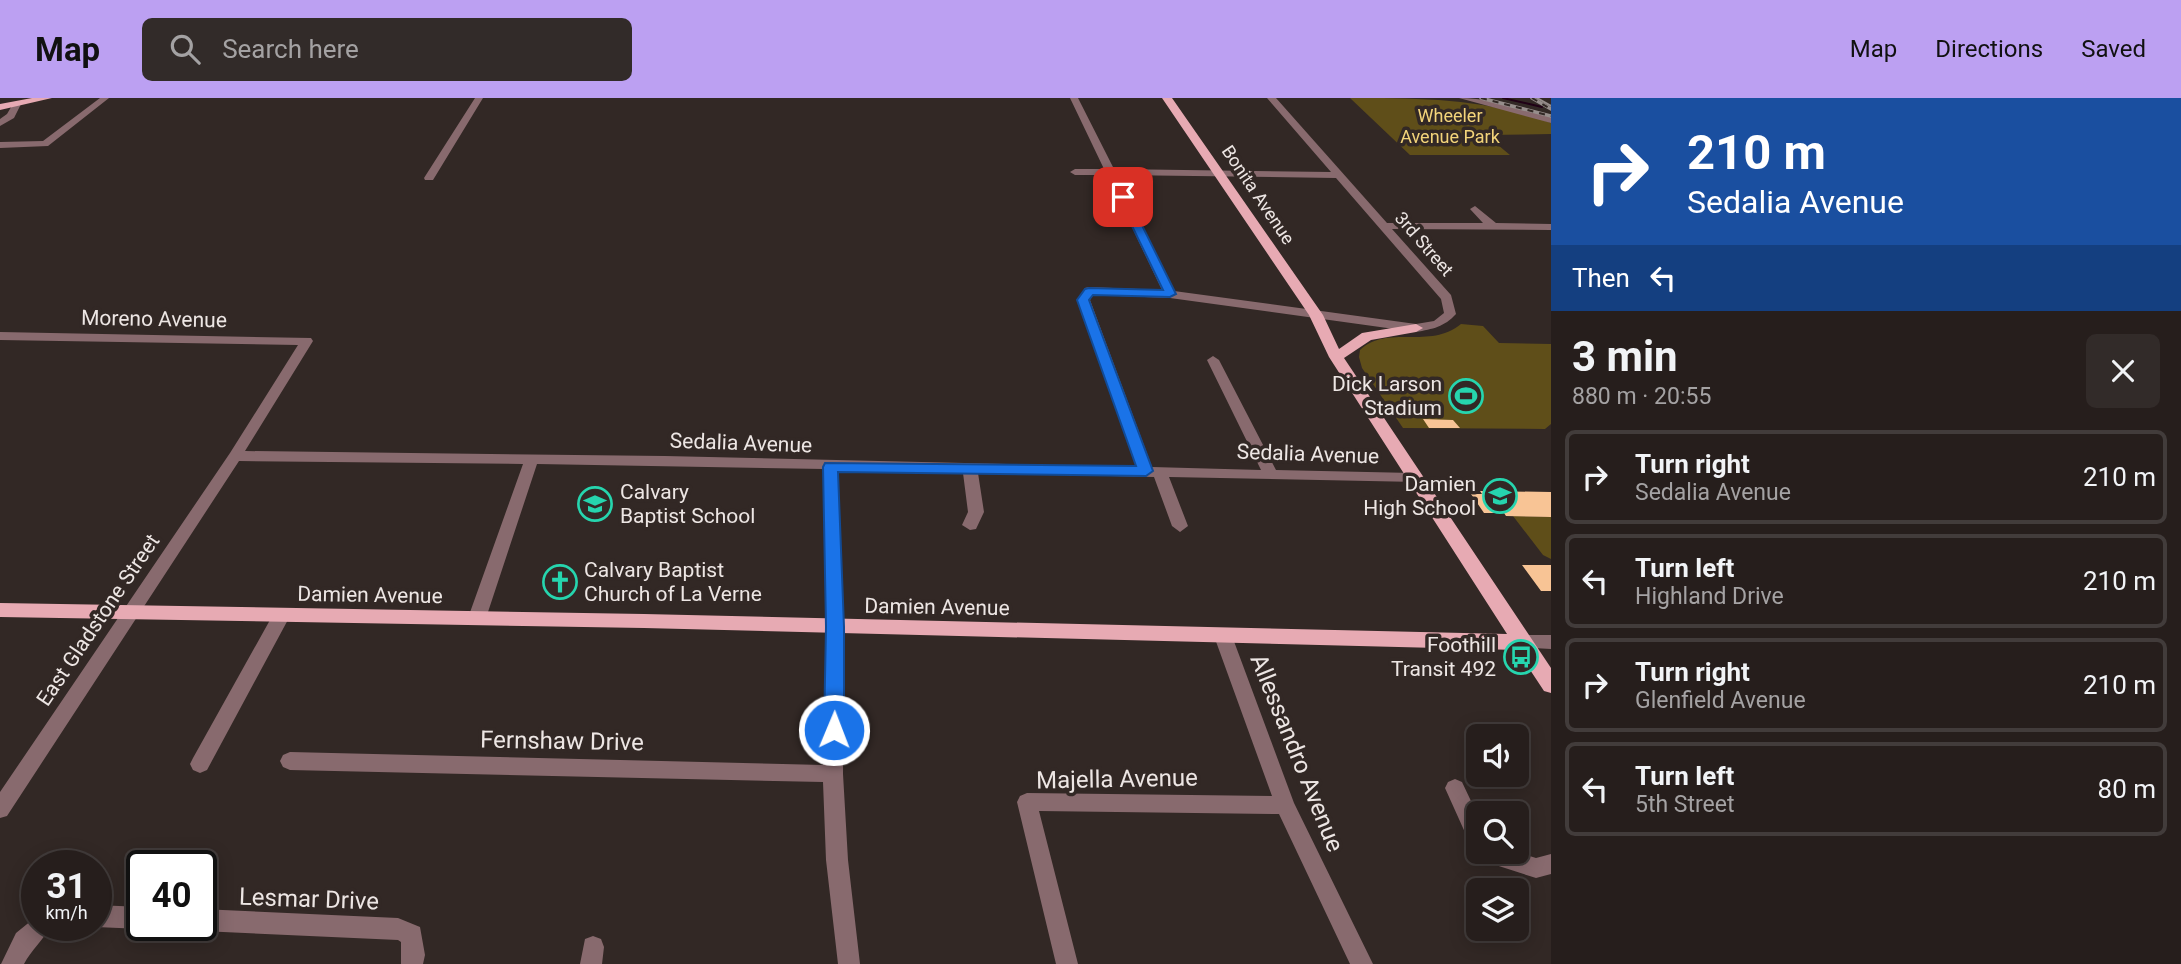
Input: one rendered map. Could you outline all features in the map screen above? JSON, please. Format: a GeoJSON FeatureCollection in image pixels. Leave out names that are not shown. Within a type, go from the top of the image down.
{"type":"FeatureCollection","features":[{"type":"Feature","properties":{"kind":"main road"},"geometry":{"type":"LineString","coordinates":[[0,107],[47,98]]}},
{"type":"Feature","properties":{"kind":"main road","name":"Bonita Avenue"},"geometry":{"type":"LineString","coordinates":[[1167,98],[1316,315],[1336,357],[1551,685]]}},
{"type":"Feature","properties":{"kind":"main road"},"geometry":{"type":"LineString","coordinates":[[1336,357],[1367,336],[1416,328]]}},
{"type":"Feature","properties":{"kind":"main road","name":"Damien Avenue"},"geometry":{"type":"LineString","coordinates":[[0,610],[1521,642]]}},
{"type":"Feature","properties":{"kind":"street"},"geometry":{"type":"LineString","coordinates":[[0,145],[44,144],[105,98]]}},
{"type":"Feature","properties":{"kind":"street"},"geometry":{"type":"LineString","coordinates":[[429,178],[479,98]]}},
{"type":"Feature","properties":{"kind":"street"},"geometry":{"type":"LineString","coordinates":[[1074,98],[1170,294]]}},
{"type":"Feature","properties":{"kind":"street","name":"3rd Street"},"geometry":{"type":"LineString","coordinates":[[1152,471],[1083,300],[1089,291],[1170,294],[1416,328],[1438,324],[1451,314],[1447,298],[1271,98]]}},
{"type":"Feature","properties":{"kind":"street"},"geometry":{"type":"LineString","coordinates":[[1463,98],[1506,106],[1551,120]]}},
{"type":"Feature","properties":{"kind":"street"},"geometry":{"type":"LineString","coordinates":[[0,123],[11,116],[17,104]]}},
{"type":"Feature","properties":{"kind":"street"},"geometry":{"type":"LineString","coordinates":[[1075,172],[1338,175]]}},
{"type":"Feature","properties":{"kind":"street"},"geometry":{"type":"LineString","coordinates":[[1475,209],[1493,227]]}},
{"type":"Feature","properties":{"kind":"street"},"geometry":{"type":"LineString","coordinates":[[1385,226],[1551,228]]}},
{"type":"Feature","properties":{"kind":"street","name":"Moreno Avenue"},"geometry":{"type":"LineString","coordinates":[[0,336],[307,341]]}},
{"type":"Feature","properties":{"kind":"street","name":"East Gladstone Street"},"geometry":{"type":"LineString","coordinates":[[0,809],[235,456],[307,341]]}},
{"type":"Feature","properties":{"kind":"street"},"geometry":{"type":"LineString","coordinates":[[1213,360],[1271,474]]}},
{"type":"Feature","properties":{"kind":"street","name":"Sedalia Avenue"},"geometry":{"type":"LineString","coordinates":[[235,456],[1152,471],[1413,478]]}},
{"type":"Feature","properties":{"kind":"street"},"geometry":{"type":"LineString","coordinates":[[477,618],[531,461]]}},
{"type":"Feature","properties":{"kind":"street"},"geometry":{"type":"LineString","coordinates":[[831,467],[836,860],[849,964]]}},
{"type":"Feature","properties":{"kind":"street"},"geometry":{"type":"LineString","coordinates":[[970,469],[975,512],[970,525]]}},
{"type":"Feature","properties":{"kind":"street"},"geometry":{"type":"LineString","coordinates":[[1152,471],[1180,526]]}},
{"type":"Feature","properties":{"kind":"street","name":"Damien Avenue"},"geometry":{"type":"LineString","coordinates":[[200,764],[281,616]]}},
{"type":"Feature","properties":{"kind":"street","name":"Allessandro Avenue"},"geometry":{"type":"LineString","coordinates":[[1223,636],[1285,806],[1362,964]]}},
{"type":"Feature","properties":{"kind":"street","name":"Damien Avenue"},"geometry":{"type":"LineString","coordinates":[[1521,642],[1551,642]]}},
{"type":"Feature","properties":{"kind":"street","name":"Fernshaw Drive"},"geometry":{"type":"LineString","coordinates":[[289,761],[833,774]]}},
{"type":"Feature","properties":{"kind":"street"},"geometry":{"type":"LineString","coordinates":[[1455,788],[1466,812]]}},
{"type":"Feature","properties":{"kind":"street","name":"Majella Avenue"},"geometry":{"type":"LineString","coordinates":[[1067,964],[1027,802],[1285,806]]}},
{"type":"Feature","properties":{"kind":"street"},"geometry":{"type":"LineString","coordinates":[[1521,864],[1536,869],[1551,864]]}},
{"type":"Feature","properties":{"kind":"street","name":"Lesmar Drive"},"geometry":{"type":"LineString","coordinates":[[217,921],[398,929],[412,935],[412,964]]}},
{"type":"Feature","properties":{"kind":"street"},"geometry":{"type":"LineString","coordinates":[[12,964],[24,941]]}},
{"type":"Feature","properties":{"kind":"green space","name":"Wheeler Avenue Park"},"geometry":{"type":"Polygon","coordinates":[[[1350,98],[1426,99],[1477,104],[1551,123],[1551,134],[1486,135],[1510,155],[1410,155],[1350,98]]]}},
{"type":"Feature","properties":{"kind":"green space","name":"Dick Larson Stadium"},"geometry":{"type":"Polygon","coordinates":[[[1461,324],[1483,326],[1499,343],[1551,344],[1551,424],[1545,429],[1403,428],[1362,368],[1360,350],[1371,342],[1396,337],[1436,335],[1449,332],[1461,324]]]}},
{"type":"Feature","properties":{"kind":"green space"},"geometry":{"type":"Polygon","coordinates":[[[1513,516],[1551,517],[1551,559],[1543,555],[1513,516]]]}},
{"type":"Feature","properties":{"kind":"building"},"geometry":{"type":"Polygon","coordinates":[[[1423,419],[1453,420],[1460,428],[1429,428],[1423,419]]]}},
{"type":"Feature","properties":{"kind":"building"},"geometry":{"type":"Polygon","coordinates":[[[1480,491],[1551,492],[1551,517],[1484,513],[1471,494],[1482,494],[1480,491]]]}},
{"type":"Feature","properties":{"kind":"building"},"geometry":{"type":"Polygon","coordinates":[[[1522,565],[1551,565],[1551,591],[1541,591],[1522,565]]]}},
{"type":"Feature","properties":{"kind":"waterway"},"geometry":{"type":"LineString","coordinates":[[1503,98],[1542,107]]}},
{"type":"Feature","properties":{"kind":"tram line"},"geometry":{"type":"LineString","coordinates":[[1537,98],[1551,106]]}},
{"type":"Feature","properties":{"kind":"railway"},"geometry":{"type":"LineString","coordinates":[[1481,98],[1551,116]]}},
{"type":"Feature","properties":{"kind":"railway"},"geometry":{"type":"LineString","coordinates":[[1532,98],[1551,109]]}},
{"type":"Feature","properties":{"kind":"place","name":"Dick Larson Stadium"},"geometry":{"type":"Point","coordinates":[1466,396]}},
{"type":"Feature","properties":{"kind":"place","name":"Damien High School"},"geometry":{"type":"Point","coordinates":[1500,496]}},
{"type":"Feature","properties":{"kind":"place","name":"Calvary Baptist School"},"geometry":{"type":"Point","coordinates":[595,504]}},
{"type":"Feature","properties":{"kind":"place","name":"Calvary Baptist Church of La Verne"},"geometry":{"type":"Point","coordinates":[560,582]}},
{"type":"Feature","properties":{"kind":"place","name":"Foothill Transit 492"},"geometry":{"type":"Point","coordinates":[1521,657]}},
{"type":"Feature","properties":{"kind":"route"},"geometry":{"type":"LineString","coordinates":[[834,730],[835,627],[831,467],[1146,471],[1083,300],[1089,291],[1120,290],[1170,294],[1123,197]]}}]}
